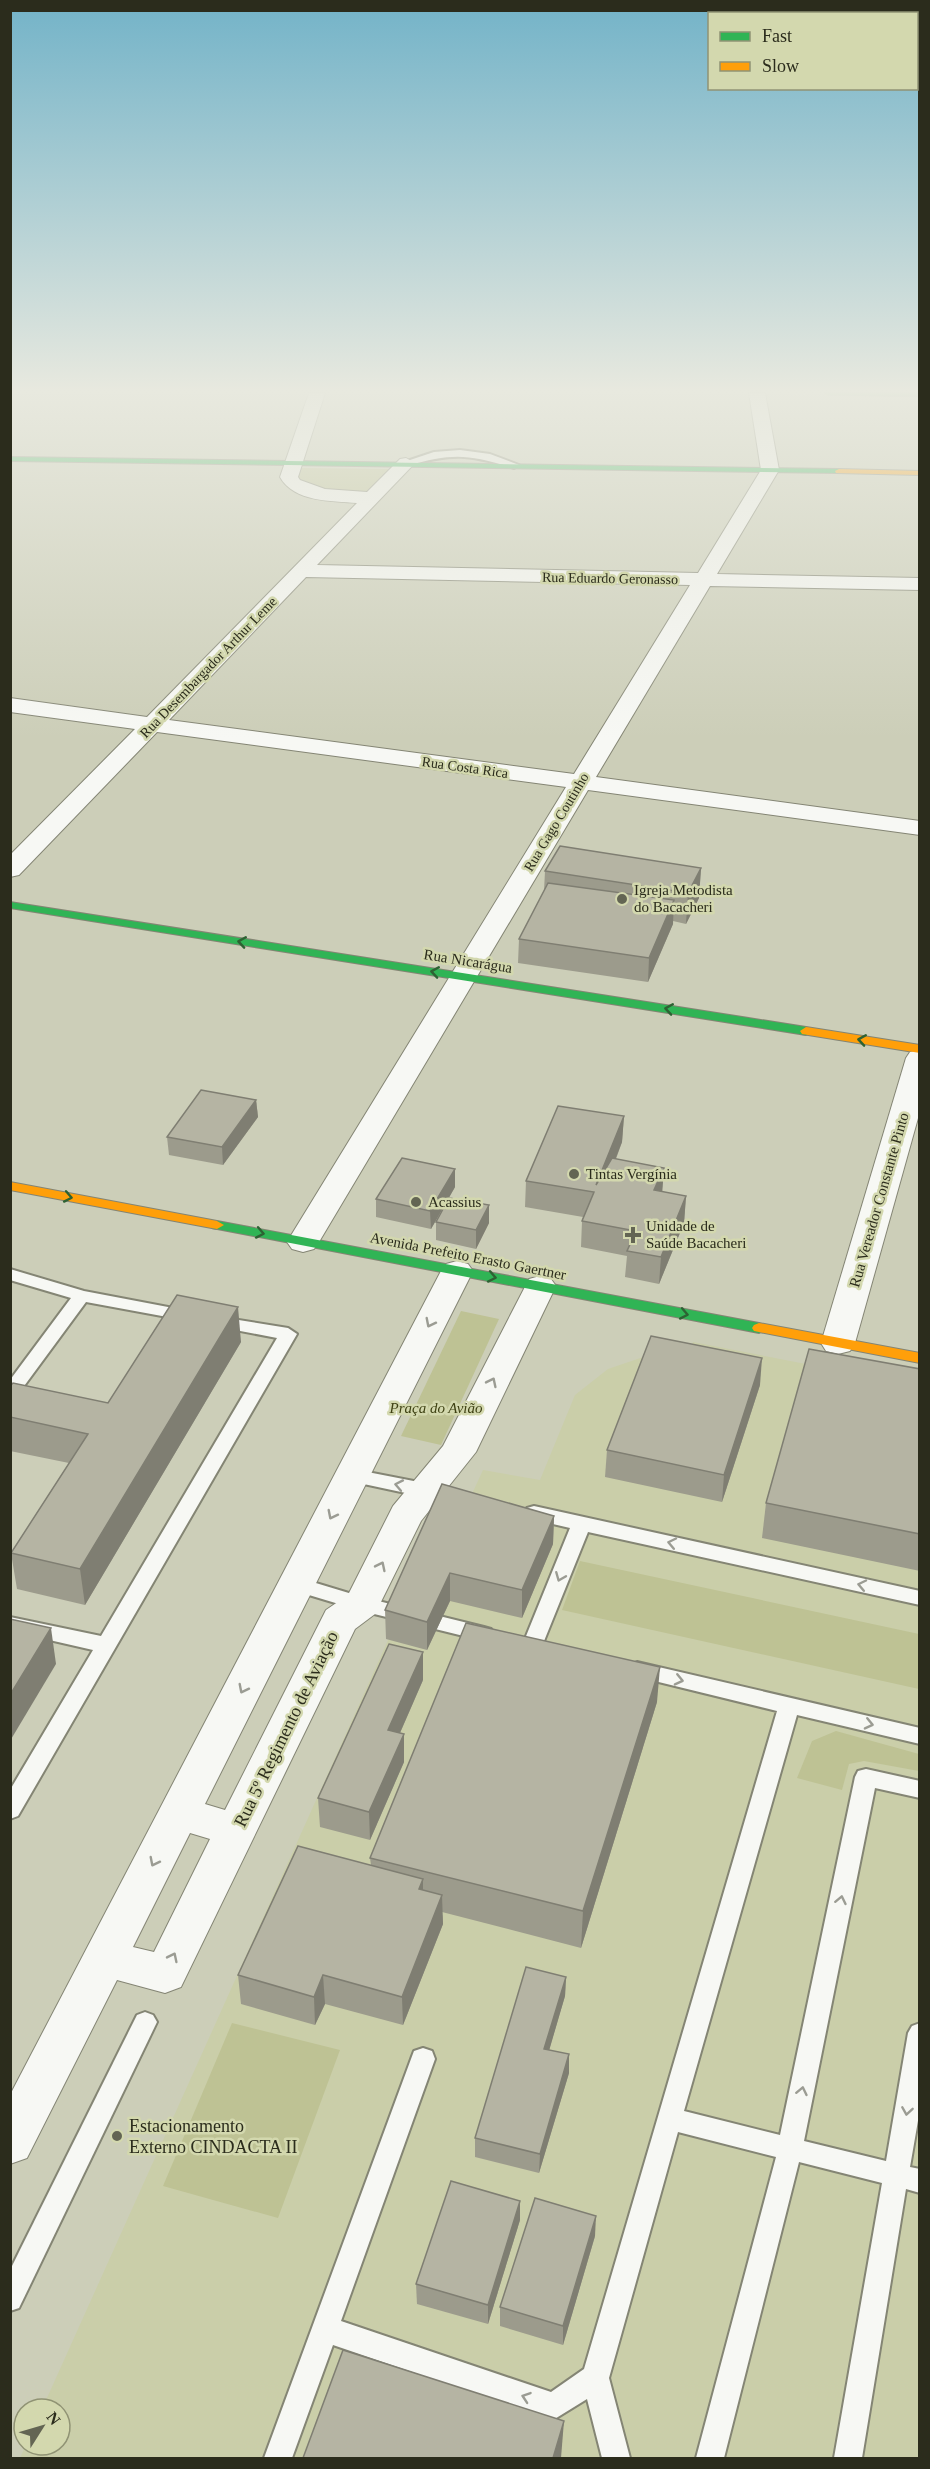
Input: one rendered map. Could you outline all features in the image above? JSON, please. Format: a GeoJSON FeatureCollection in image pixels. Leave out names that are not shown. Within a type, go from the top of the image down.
{"type":"FeatureCollection","features":[{"type":"Feature","properties":{"kind":"main road","name":"Rua Nicarágua"},"geometry":{"type":"LineString","coordinates":[[10,905],[920,1049]]}},
{"type":"Feature","properties":{"kind":"main road","name":"Avenida Prefeito Erasto Gaertner"},"geometry":{"type":"LineString","coordinates":[[10,1186],[920,1358]]}},
{"type":"Feature","properties":{"kind":"street","name":"Rua Desembargador Arthur Leme"},"geometry":{"type":"LineString","coordinates":[[10,870],[362,508]]}},
{"type":"Feature","properties":{"kind":"street","name":"Rua Gago Coutinho"},"geometry":{"type":"LineString","coordinates":[[303,1242],[747,508]]}},
{"type":"Feature","properties":{"kind":"street","name":"Rua Eduardo Geronasso"},"geometry":{"type":"LineString","coordinates":[[301,571],[920,584]]}},
{"type":"Feature","properties":{"kind":"street","name":"Rua Costa Rica"},"geometry":{"type":"LineString","coordinates":[[10,705],[920,828]]}},
{"type":"Feature","properties":{"kind":"street","name":"Rua Vereador Constante Pinto"},"geometry":{"type":"LineString","coordinates":[[838,1343],[920,1058]]}},
{"type":"Feature","properties":{"kind":"street"},"geometry":{"type":"LineString","coordinates":[[10,2143],[457,1271]]}},
{"type":"Feature","properties":{"kind":"street","name":"Rua 5º Regimento de Aviação"},"geometry":{"type":"LineString","coordinates":[[105,1958],[165,1974],[340,1620],[362,1604],[406,1515],[437,1493],[540,1286]]}},
{"type":"Feature","properties":{"kind":"street"},"geometry":{"type":"LineString","coordinates":[[179,1813],[236,1830]]}},
{"type":"Feature","properties":{"kind":"lane"},"geometry":{"type":"LineString","coordinates":[[10,1274],[82,1296],[288,1334],[10,1810]]}},
{"type":"Feature","properties":{"kind":"lane"},"geometry":{"type":"LineString","coordinates":[[10,1393],[82,1296]]}},
{"type":"Feature","properties":{"kind":"lane"},"geometry":{"type":"LineString","coordinates":[[352,1475],[437,1493]]}},
{"type":"Feature","properties":{"kind":"lane"},"geometry":{"type":"LineString","coordinates":[[515,1509],[920,1598]]}},
{"type":"Feature","properties":{"kind":"lane"},"geometry":{"type":"LineString","coordinates":[[532,1646],[582,1523]]}},
{"type":"Feature","properties":{"kind":"lane"},"geometry":{"type":"LineString","coordinates":[[296,1584],[362,1604],[553,1651]]}},
{"type":"Feature","properties":{"kind":"lane"},"geometry":{"type":"LineString","coordinates":[[10,1624],[107,1645]]}},
{"type":"Feature","properties":{"kind":"lane"},"geometry":{"type":"LineString","coordinates":[[621,1666],[920,1736]]}},
{"type":"Feature","properties":{"kind":"lane"},"geometry":{"type":"LineString","coordinates":[[616,2458],[595,2378],[789,1705]]}},
{"type":"Feature","properties":{"kind":"lane"},"geometry":{"type":"LineString","coordinates":[[710,2458],[790,2149],[866,1777],[920,1790]]}},
{"type":"Feature","properties":{"kind":"lane"},"geometry":{"type":"LineString","coordinates":[[10,2299],[145,2022]]}},
{"type":"Feature","properties":{"kind":"lane"},"geometry":{"type":"LineString","coordinates":[[848,2458],[908,2178],[920,2033]]}},
{"type":"Feature","properties":{"kind":"lane"},"geometry":{"type":"LineString","coordinates":[[278,2458],[423,2058]]}},
{"type":"Feature","properties":{"kind":"lane"},"geometry":{"type":"LineString","coordinates":[[670,2119],[908,2178]]}},
{"type":"Feature","properties":{"kind":"lane"},"geometry":{"type":"LineString","coordinates":[[325,2329],[553,2406],[595,2378]]}},
{"type":"Feature","properties":{"kind":"shaded area"},"geometry":{"type":"Polygon","coordinates":[[[693,1342],[919,1386],[919,2458],[20,2458],[72,2457],[72,2397],[47,2397],[448,1507],[465,1509],[483,1470],[540,1480],[575,1395],[608,1369],[658,1352],[690,1353],[693,1342]]]}},
{"type":"Feature","properties":{"kind":"green space","name":"Praça do Avião"},"geometry":{"type":"Polygon","coordinates":[[[461,1311],[499,1319],[441,1445],[401,1436],[461,1311]]]}},
{"type":"Feature","properties":{"kind":"green space"},"geometry":{"type":"Polygon","coordinates":[[[580,1561],[919,1634],[919,1689],[562,1610],[580,1561]]]}},
{"type":"Feature","properties":{"kind":"green space"},"geometry":{"type":"Polygon","coordinates":[[[836,1731],[919,1754],[919,1771],[864,1761],[849,1764],[842,1790],[797,1778],[812,1741],[836,1731]]]}},
{"type":"Feature","properties":{"kind":"green space"},"geometry":{"type":"Polygon","coordinates":[[[232,2023],[340,2050],[278,2218],[163,2186],[232,2023]]]}},
{"type":"Feature","properties":{"kind":"building"},"geometry":{"type":"Polygon","coordinates":[[[560,846],[701,868],[688,893],[545,871],[560,846]]]}},
{"type":"Feature","properties":{"kind":"building"},"geometry":{"type":"Polygon","coordinates":[[[548,883],[674,900],[649,958],[519,939],[548,883]]]}},
{"type":"Feature","properties":{"kind":"building"},"geometry":{"type":"Polygon","coordinates":[[[201,1090],[256,1100],[222,1147],[167,1137],[201,1090]]]}},
{"type":"Feature","properties":{"kind":"building"},"geometry":{"type":"Polygon","coordinates":[[[558,1106],[624,1116],[596,1185],[612,1158],[664,1168],[654,1190],[686,1196],[661,1257],[627,1251],[636,1231],[582,1221],[594,1192],[526,1181],[558,1106]]]}},
{"type":"Feature","properties":{"kind":"building"},"geometry":{"type":"Polygon","coordinates":[[[402,1158],[455,1169],[430,1211],[376,1199],[402,1158]]]}},
{"type":"Feature","properties":{"kind":"building"},"geometry":{"type":"Polygon","coordinates":[[[449,1198],[489,1205],[476,1230],[436,1222],[449,1198]]]}},
{"type":"Feature","properties":{"kind":"building"},"geometry":{"type":"Polygon","coordinates":[[[177,1295],[238,1307],[80,1569],[11,1553],[88,1434],[10,1417],[10,1386],[13,1383],[108,1403],[177,1295]]]}},
{"type":"Feature","properties":{"kind":"building"},"geometry":{"type":"Polygon","coordinates":[[[651,1336],[762,1358],[724,1475],[607,1450],[651,1336]]]}},
{"type":"Feature","properties":{"kind":"building"},"geometry":{"type":"Polygon","coordinates":[[[809,1349],[920,1369],[920,1534],[766,1503],[809,1349]]]}},
{"type":"Feature","properties":{"kind":"building"},"geometry":{"type":"Polygon","coordinates":[[[442,1484],[554,1516],[522,1590],[450,1573],[427,1622],[385,1610],[442,1484]]]}},
{"type":"Feature","properties":{"kind":"building"},"geometry":{"type":"Polygon","coordinates":[[[10,1619],[51,1628],[10,1695],[10,1619]]]}},
{"type":"Feature","properties":{"kind":"building"},"geometry":{"type":"Polygon","coordinates":[[[466,1623],[660,1667],[583,1911],[370,1858],[466,1623]]]}},
{"type":"Feature","properties":{"kind":"building"},"geometry":{"type":"Polygon","coordinates":[[[389,1644],[423,1652],[388,1730],[404,1734],[369,1812],[318,1798],[389,1644]]]}},
{"type":"Feature","properties":{"kind":"building"},"geometry":{"type":"Polygon","coordinates":[[[298,1846],[423,1879],[419,1889],[442,1895],[402,1997],[323,1975],[314,1997],[238,1975],[298,1846]]]}},
{"type":"Feature","properties":{"kind":"building"},"geometry":{"type":"Polygon","coordinates":[[[526,1967],[566,1977],[544,2049],[569,2054],[540,2154],[475,2138],[526,1967]]]}},
{"type":"Feature","properties":{"kind":"building"},"geometry":{"type":"Polygon","coordinates":[[[451,2181],[520,2201],[488,2305],[416,2284],[451,2181]]]}},
{"type":"Feature","properties":{"kind":"building"},"geometry":{"type":"Polygon","coordinates":[[[535,2198],[596,2216],[563,2326],[500,2307],[535,2198]]]}},
{"type":"Feature","properties":{"kind":"building"},"geometry":{"type":"Polygon","coordinates":[[[343,2350],[564,2421],[553,2458],[303,2458],[343,2350]]]}},
{"type":"Feature","properties":{"kind":"traffic: fast"},"geometry":{"type":"LineString","coordinates":[[10,905],[806,1031]]}},
{"type":"Feature","properties":{"kind":"traffic: fast"},"geometry":{"type":"LineString","coordinates":[[217,1225],[759,1328]]}},
{"type":"Feature","properties":{"kind":"traffic: slow"},"geometry":{"type":"LineString","coordinates":[[806,1031],[920,1049]]}},
{"type":"Feature","properties":{"kind":"traffic: slow"},"geometry":{"type":"LineString","coordinates":[[10,1186],[217,1225]]}},
{"type":"Feature","properties":{"kind":"traffic: slow"},"geometry":{"type":"LineString","coordinates":[[759,1328],[920,1358]]}},
{"type":"Feature","properties":{"kind":"place","name":"Igreja Metodista do Bacacheri"},"geometry":{"type":"Point","coordinates":[622,899]}},
{"type":"Feature","properties":{"kind":"place","name":"Tintas Vergínia"},"geometry":{"type":"Point","coordinates":[574,1174]}},
{"type":"Feature","properties":{"kind":"place","name":"Acassius"},"geometry":{"type":"Point","coordinates":[416,1202]}},
{"type":"Feature","properties":{"kind":"place","name":"Unidade de Saúde Bacacheri"},"geometry":{"type":"Point","coordinates":[633,1235]}},
{"type":"Feature","properties":{"kind":"place","name":"Estacionamento Externo CINDACTA II"},"geometry":{"type":"Point","coordinates":[117,2136]}}]}
